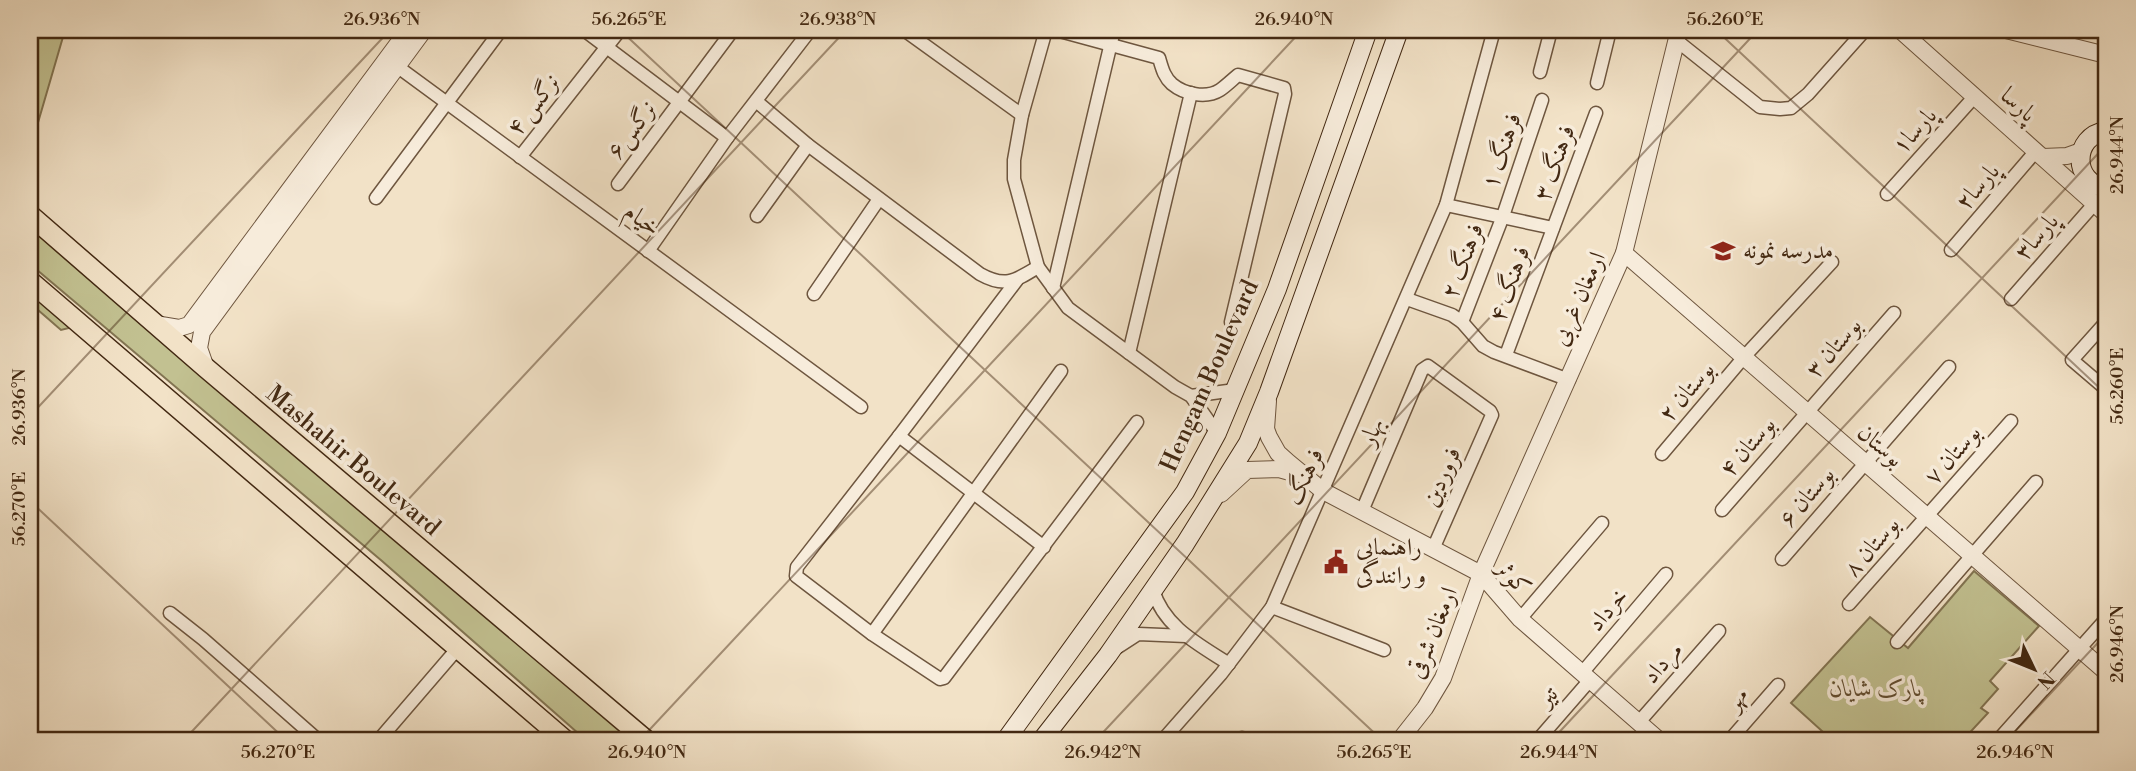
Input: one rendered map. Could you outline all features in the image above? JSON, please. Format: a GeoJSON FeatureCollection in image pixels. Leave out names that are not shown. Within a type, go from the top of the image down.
{"type":"FeatureCollection","features":[{"type":"Feature","properties":{"kind":"main road","name":"Hengam Boulevard"},"geometry":{"type":"LineString","coordinates":[[1005,741],[1185,492],[1217,433],[1277,289],[1368,30]]}},
{"type":"Feature","properties":{"kind":"main road"},"geometry":{"type":"LineString","coordinates":[[1041,741],[1108,655],[1210,506],[1248,443],[1269,392],[1399,30]]}},
{"type":"Feature","properties":{"kind":"main road"},"geometry":{"type":"LineString","coordinates":[[2106,131],[2091,136],[2081,151],[2081,169],[2085,177],[2091,183],[2106,188]]}},
{"type":"Feature","properties":{"kind":"main road"},"geometry":{"type":"LineString","coordinates":[[1322,163],[1349,172]]}},
{"type":"Feature","properties":{"kind":"main road","name":"Mashahir Boulevard"},"geometry":{"type":"LineString","coordinates":[[30,215],[154,324],[647,741]]}},
{"type":"Feature","properties":{"kind":"main road"},"geometry":{"type":"LineString","coordinates":[[30,281],[566,741]]}},
{"type":"Feature","properties":{"kind":"street"},"geometry":{"type":"LineString","coordinates":[[206,368],[199,348],[202,332],[392,63],[408,30]]}},
{"type":"Feature","properties":{"kind":"street"},"geometry":{"type":"LineString","coordinates":[[154,324],[179,328],[189,325],[392,63],[424,30]]}},
{"type":"Feature","properties":{"kind":"street"},"geometry":{"type":"LineString","coordinates":[[376,198],[501,30]]}},
{"type":"Feature","properties":{"kind":"street"},"geometry":{"type":"LineString","coordinates":[[584,30],[727,138]]}},
{"type":"Feature","properties":{"kind":"street","name":"نرگس ۴"},"geometry":{"type":"LineString","coordinates":[[520,157],[620,30]]}},
{"type":"Feature","properties":{"kind":"street","name":"نرگس۶"},"geometry":{"type":"LineString","coordinates":[[618,184],[733,30]]}},
{"type":"Feature","properties":{"kind":"street"},"geometry":{"type":"LineString","coordinates":[[904,30],[1022,115]]}},
{"type":"Feature","properties":{"kind":"street"},"geometry":{"type":"LineString","coordinates":[[1046,30],[1022,115],[1014,160],[1014,179],[1038,267],[1068,309],[1191,396],[1217,433]]}},
{"type":"Feature","properties":{"kind":"street"},"geometry":{"type":"LineString","coordinates":[[1056,30],[1159,58],[1163,72],[1172,84],[1191,93],[1207,95],[1219,92],[1238,75],[1284,88],[1285,94],[1231,322]]}},
{"type":"Feature","properties":{"kind":"street"},"geometry":{"type":"LineString","coordinates":[[1053,288],[1114,30]]}},
{"type":"Feature","properties":{"kind":"street","name":"فرهنگ"},"geometry":{"type":"LineString","coordinates":[[1162,741],[1229,664],[1272,607],[1446,205],[1494,30]]}},
{"type":"Feature","properties":{"kind":"street"},"geometry":{"type":"LineString","coordinates":[[1540,72],[1551,30]]}},
{"type":"Feature","properties":{"kind":"street"},"geometry":{"type":"LineString","coordinates":[[1597,83],[1610,30]]}},
{"type":"Feature","properties":{"kind":"street"},"geometry":{"type":"LineString","coordinates":[[1678,35],[1760,107],[1780,109],[1791,108],[1808,94],[1865,30]]}},
{"type":"Feature","properties":{"kind":"street","name":"پارسا"},"geometry":{"type":"LineString","coordinates":[[1900,30],[2100,208]]}},
{"type":"Feature","properties":{"kind":"street"},"geometry":{"type":"LineString","coordinates":[[2006,30],[2106,55]]}},
{"type":"Feature","properties":{"kind":"street"},"geometry":{"type":"LineString","coordinates":[[648,251],[727,138],[808,33]]}},
{"type":"Feature","properties":{"kind":"street","name":"ارمغان غربی"},"geometry":{"type":"LineString","coordinates":[[1481,574],[1624,253],[1678,35]]}},
{"type":"Feature","properties":{"kind":"street","name":"خیام"},"geometry":{"type":"LineString","coordinates":[[392,63],[861,407]]}},
{"type":"Feature","properties":{"kind":"street"},"geometry":{"type":"LineString","coordinates":[[1129,353],[1191,93]]}},
{"type":"Feature","properties":{"kind":"street","name":"پارسا۱"},"geometry":{"type":"LineString","coordinates":[[1888,194],[1975,96]]}},
{"type":"Feature","properties":{"kind":"street","name":"فرهنگ ۱"},"geometry":{"type":"LineString","coordinates":[[1503,216],[1542,100]]}},
{"type":"Feature","properties":{"kind":"street"},"geometry":{"type":"LineString","coordinates":[[756,101],[808,145],[980,274],[999,283],[1017,280]]}},
{"type":"Feature","properties":{"kind":"street","name":"فرهنگ ۳"},"geometry":{"type":"LineString","coordinates":[[1553,228],[1596,113]]}},
{"type":"Feature","properties":{"kind":"street"},"geometry":{"type":"LineString","coordinates":[[757,216],[808,145]]}},
{"type":"Feature","properties":{"kind":"street"},"geometry":{"type":"LineString","coordinates":[[2040,154],[2067,156],[2081,151]]}},
{"type":"Feature","properties":{"kind":"street","name":"پارسا۲"},"geometry":{"type":"LineString","coordinates":[[1951,250],[2040,154]]}},
{"type":"Feature","properties":{"kind":"street"},"geometry":{"type":"LineString","coordinates":[[814,294],[879,199]]}},
{"type":"Feature","properties":{"kind":"street"},"geometry":{"type":"LineString","coordinates":[[1446,205],[1553,228]]}},
{"type":"Feature","properties":{"kind":"street","name":"پارسا۳"},"geometry":{"type":"LineString","coordinates":[[2011,299],[2100,208]]}},
{"type":"Feature","properties":{"kind":"street","name":"فرهنگ ۲"},"geometry":{"type":"LineString","coordinates":[[1462,322],[1503,216]]}},
{"type":"Feature","properties":{"kind":"street","name":"فرهنگ ۴"},"geometry":{"type":"LineString","coordinates":[[1506,355],[1553,228]]}},
{"type":"Feature","properties":{"kind":"street","name":"بوستان"},"geometry":{"type":"LineString","coordinates":[[1624,253],[2106,672]]}},
{"type":"Feature","properties":{"kind":"street","name":"بوستان ۲"},"geometry":{"type":"LineString","coordinates":[[1662,454],[1744,357],[1832,262]]}},
{"type":"Feature","properties":{"kind":"street"},"geometry":{"type":"LineString","coordinates":[[1038,267],[1017,280],[795,571],[796,576],[872,634],[940,679],[944,678],[1137,422]]}},
{"type":"Feature","properties":{"kind":"street"},"geometry":{"type":"LineString","coordinates":[[1407,299],[1452,315],[1462,322],[1483,346],[1494,352],[1569,380]]}},
{"type":"Feature","properties":{"kind":"street","name":"بوستان ۳"},"geometry":{"type":"LineString","coordinates":[[1806,412],[1894,313]]}},
{"type":"Feature","properties":{"kind":"street"},"geometry":{"type":"LineString","coordinates":[[2106,322],[2072,360],[2106,388]]}},
{"type":"Feature","properties":{"kind":"street","name":"بهار"},"geometry":{"type":"LineString","coordinates":[[1362,511],[1422,370],[1428,366],[1490,411],[1493,415],[1489,421]]}},
{"type":"Feature","properties":{"kind":"street","name":"بوستان ۶"},"geometry":{"type":"LineString","coordinates":[[1782,559],[1949,367]]}},
{"type":"Feature","properties":{"kind":"street"},"geometry":{"type":"LineString","coordinates":[[872,634],[1061,371]]}},
{"type":"Feature","properties":{"kind":"street"},"geometry":{"type":"LineString","coordinates":[[1191,396],[1236,390]]}},
{"type":"Feature","properties":{"kind":"street","name":"کوثر"},"geometry":{"type":"LineString","coordinates":[[1269,392],[1266,429],[1278,453],[1323,491],[1481,574],[1520,619],[1660,741]]}},
{"type":"Feature","properties":{"kind":"street","name":"بوستان ۴"},"geometry":{"type":"LineString","coordinates":[[1722,510],[1806,412]]}},
{"type":"Feature","properties":{"kind":"street","name":"فروردین"},"geometry":{"type":"LineString","coordinates":[[1433,549],[1489,421]]}},
{"type":"Feature","properties":{"kind":"street","name":"بوستان ۷"},"geometry":{"type":"LineString","coordinates":[[1926,517],[2011,421]]}},
{"type":"Feature","properties":{"kind":"street"},"geometry":{"type":"LineString","coordinates":[[899,436],[1044,547]]}},
{"type":"Feature","properties":{"kind":"street","name":"کوثر"},"geometry":{"type":"LineString","coordinates":[[1210,506],[1247,470],[1279,469],[1309,479]]}},
{"type":"Feature","properties":{"kind":"street"},"geometry":{"type":"LineString","coordinates":[[1897,642],[2036,482]]}},
{"type":"Feature","properties":{"kind":"street","name":"بوستان ۸"},"geometry":{"type":"LineString","coordinates":[[1849,604],[1926,517]]}},
{"type":"Feature","properties":{"kind":"street"},"geometry":{"type":"LineString","coordinates":[[1520,619],[1602,523]]}},
{"type":"Feature","properties":{"kind":"street","name":"ارمغان شرقی"},"geometry":{"type":"LineString","coordinates":[[1399,741],[1443,678],[1481,574]]}},
{"type":"Feature","properties":{"kind":"street","name":"خرداد"},"geometry":{"type":"LineString","coordinates":[[1586,677],[1665,574]]}},
{"type":"Feature","properties":{"kind":"street"},"geometry":{"type":"LineString","coordinates":[[1153,590],[1158,605],[1186,636],[1229,664]]}},
{"type":"Feature","properties":{"kind":"street"},"geometry":{"type":"LineString","coordinates":[[1272,607],[1384,650]]}},
{"type":"Feature","properties":{"kind":"street"},"geometry":{"type":"LineString","coordinates":[[170,613],[319,741]]}},
{"type":"Feature","properties":{"kind":"street"},"geometry":{"type":"LineString","coordinates":[[2000,738],[2106,619]]}},
{"type":"Feature","properties":{"kind":"street","name":"مرداد"},"geometry":{"type":"LineString","coordinates":[[1639,722],[1719,631]]}},
{"type":"Feature","properties":{"kind":"street"},"geometry":{"type":"LineString","coordinates":[[1108,655],[1138,634],[1186,636]]}},
{"type":"Feature","properties":{"kind":"street"},"geometry":{"type":"LineString","coordinates":[[378,741],[458,649]]}},
{"type":"Feature","properties":{"kind":"street","name":"تیر"},"geometry":{"type":"LineString","coordinates":[[1537,741],[1586,677]]}},
{"type":"Feature","properties":{"kind":"street","name":"مهر"},"geometry":{"type":"LineString","coordinates":[[1729,741],[1778,685]]}},
{"type":"Feature","properties":{"kind":"green space"},"geometry":{"type":"Polygon","coordinates":[[[30,30],[65,30],[30,150],[30,30]]]}},
{"type":"Feature","properties":{"kind":"green space"},"geometry":{"type":"Polygon","coordinates":[[[30,225],[634,741],[587,741],[382,561],[30,264],[30,225]]]}},
{"type":"Feature","properties":{"kind":"green space"},"geometry":{"type":"Polygon","coordinates":[[[30,292],[73,327],[61,330],[30,303],[30,292]]]}},
{"type":"Feature","properties":{"kind":"green space","name":"پارک شایان"},"geometry":{"type":"Polygon","coordinates":[[[1974,571],[2039,626],[1990,681],[1998,689],[1981,708],[1988,713],[1962,741],[1833,741],[1791,703],[1870,617],[1908,648],[1974,571]]]}},
{"type":"Feature","properties":{"kind":"place","name":"مدرسه نمونه"},"geometry":{"type":"Point","coordinates":[1723,251]}},
{"type":"Feature","properties":{"kind":"place","name":"راهنمایی و رانندگی"},"geometry":{"type":"Point","coordinates":[1336,562]}}]}
